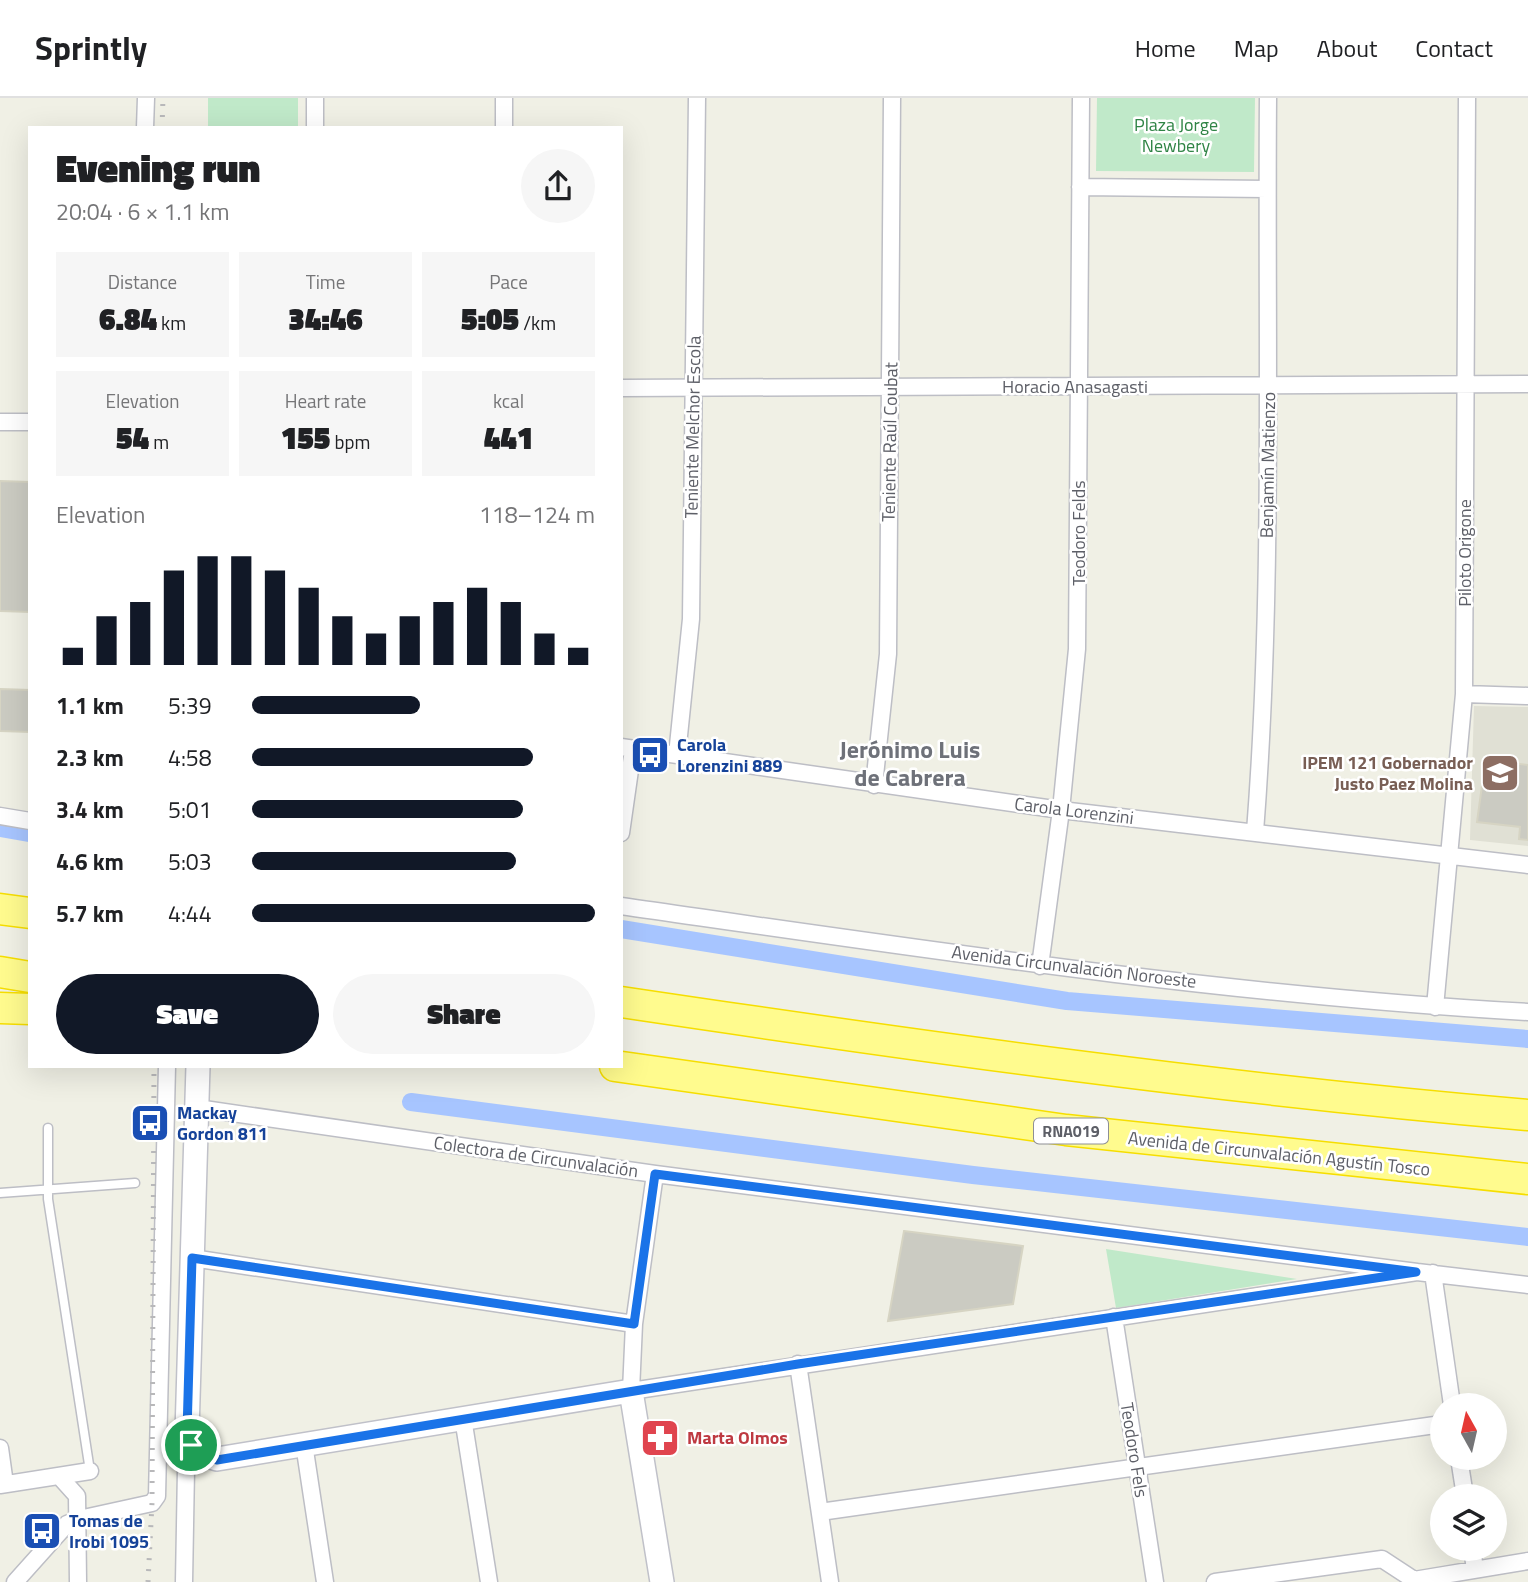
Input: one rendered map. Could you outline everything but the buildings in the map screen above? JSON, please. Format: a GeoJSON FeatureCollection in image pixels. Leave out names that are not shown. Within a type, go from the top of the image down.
{"type":"FeatureCollection","features":[{"type":"Feature","properties":{"kind":"highway"},"geometry":{"type":"LineString","coordinates":[[0,909],[28,914]]}},
{"type":"Feature","properties":{"kind":"highway"},"geometry":{"type":"LineString","coordinates":[[0,972],[28,977]]}},
{"type":"Feature","properties":{"kind":"highway"},"geometry":{"type":"LineString","coordinates":[[623,1002],[915,1046],[1329,1097],[1528,1115]]}},
{"type":"Feature","properties":{"kind":"highway"},"geometry":{"type":"LineString","coordinates":[[0,1007],[28,1009]]}},
{"type":"Feature","properties":{"kind":"highway","name":"Avenida de Circunvalación Agustín Tosco"},"geometry":{"type":"LineString","coordinates":[[623,1067],[1066,1130],[1528,1180]]}},
{"type":"Feature","properties":{"kind":"highway"},"geometry":{"type":"LineString","coordinates":[[1329,1097],[1439,1090],[1528,1098]]}},
{"type":"Feature","properties":{"kind":"highway"},"geometry":{"type":"LineString","coordinates":[[1422,1170],[1528,1198]]}},
{"type":"Feature","properties":{"kind":"main road"},"geometry":{"type":"LineString","coordinates":[[198,1068],[187,1432],[189,1456],[202,1455],[217,1460],[631,1391],[662,1582]]}},
{"type":"Feature","properties":{"kind":"street"},"geometry":{"type":"LineString","coordinates":[[145,126],[146,98]]}},
{"type":"Feature","properties":{"kind":"street"},"geometry":{"type":"LineString","coordinates":[[315,98],[315,126]]}},
{"type":"Feature","properties":{"kind":"street"},"geometry":{"type":"LineString","coordinates":[[504,98],[504,126]]}},
{"type":"Feature","properties":{"kind":"street","name":"Teniente Melchor Escola"},"geometry":{"type":"LineString","coordinates":[[677,755],[690,628],[696,98]]}},
{"type":"Feature","properties":{"kind":"street","name":"Teniente Raúl Coubat"},"geometry":{"type":"LineString","coordinates":[[874,785],[888,654],[892,98]]}},
{"type":"Feature","properties":{"kind":"street","name":"Teodoro Felds"},"geometry":{"type":"LineString","coordinates":[[1040,966],[1061,810],[1078,636],[1081,98]]}},
{"type":"Feature","properties":{"kind":"street","name":"Benjamín Matienzo"},"geometry":{"type":"LineString","coordinates":[[1255,832],[1264,710],[1269,386],[1268,98]]}},
{"type":"Feature","properties":{"kind":"street","name":"Piloto Origone"},"geometry":{"type":"LineString","coordinates":[[1435,1007],[1464,694],[1467,98]]}},
{"type":"Feature","properties":{"kind":"street"},"geometry":{"type":"LineString","coordinates":[[1080,187],[1267,189]]}},
{"type":"Feature","properties":{"kind":"street","name":"Horacio Anasagasti"},"geometry":{"type":"LineString","coordinates":[[623,388],[1528,384]]}},
{"type":"Feature","properties":{"kind":"street"},"geometry":{"type":"LineString","coordinates":[[0,422],[28,422]]}},
{"type":"Feature","properties":{"kind":"street"},"geometry":{"type":"LineString","coordinates":[[1464,694],[1528,696]]}},
{"type":"Feature","properties":{"kind":"street"},"geometry":{"type":"LineString","coordinates":[[623,805],[627,748]]}},
{"type":"Feature","properties":{"kind":"street","name":"Carola Lorenzini"},"geometry":{"type":"LineString","coordinates":[[627,748],[1061,810],[1448,858],[1528,865]]}},
{"type":"Feature","properties":{"kind":"street"},"geometry":{"type":"LineString","coordinates":[[0,816],[28,821]]}},
{"type":"Feature","properties":{"kind":"street","name":"Avenida Circunvalación Noroeste"},"geometry":{"type":"LineString","coordinates":[[623,906],[1040,966],[1435,1007],[1528,1012]]}},
{"type":"Feature","properties":{"kind":"street"},"geometry":{"type":"LineString","coordinates":[[15,1582],[67,1524],[152,1503],[157,1496],[167,1068]]}},
{"type":"Feature","properties":{"kind":"street","name":"Colectora de Circunvalación"},"geometry":{"type":"LineString","coordinates":[[197,1108],[655,1174],[1425,1272]]}},
{"type":"Feature","properties":{"kind":"street"},"geometry":{"type":"LineString","coordinates":[[655,1174],[634,1324],[631,1391],[1425,1272],[1528,1285]]}},
{"type":"Feature","properties":{"kind":"street"},"geometry":{"type":"LineString","coordinates":[[1296,1290],[1309,1279],[1311,1272],[1312,1267],[1304,1256]]}},
{"type":"Feature","properties":{"kind":"street"},"geometry":{"type":"LineString","coordinates":[[192,1258],[634,1324]]}},
{"type":"Feature","properties":{"kind":"street"},"geometry":{"type":"LineString","coordinates":[[1425,1272],[1450,1393]]}},
{"type":"Feature","properties":{"kind":"street","name":"Teodoro Fels"},"geometry":{"type":"LineString","coordinates":[[1114,1317],[1155,1582]]}},
{"type":"Feature","properties":{"kind":"street"},"geometry":{"type":"LineString","coordinates":[[798,1364],[830,1582]]}},
{"type":"Feature","properties":{"kind":"street"},"geometry":{"type":"LineString","coordinates":[[463,1419],[489,1582]]}},
{"type":"Feature","properties":{"kind":"street"},"geometry":{"type":"LineString","coordinates":[[820,1512],[1430,1426]]}},
{"type":"Feature","properties":{"kind":"street"},"geometry":{"type":"LineString","coordinates":[[304,1444],[325,1582]]}},
{"type":"Feature","properties":{"kind":"street"},"geometry":{"type":"LineString","coordinates":[[0,1448],[3,1485],[90,1471]]}},
{"type":"Feature","properties":{"kind":"street"},"geometry":{"type":"LineString","coordinates":[[158,1467],[189,1456],[184,1582]]}},
{"type":"Feature","properties":{"kind":"street"},"geometry":{"type":"LineString","coordinates":[[58,1476],[74,1489],[79,1519],[78,1582]]}},
{"type":"Feature","properties":{"kind":"street"},"geometry":{"type":"LineString","coordinates":[[1215,1582],[1382,1559],[1414,1580],[1528,1561]]}},
{"type":"Feature","properties":{"kind":"street"},"geometry":{"type":"LineString","coordinates":[[1474,1561],[1475,1569]]}},
{"type":"Feature","properties":{"kind":"lane"},"geometry":{"type":"LineString","coordinates":[[48,1128],[48,1188],[90,1471]]}},
{"type":"Feature","properties":{"kind":"lane"},"geometry":{"type":"LineString","coordinates":[[0,1193],[135,1183]]}},
{"type":"Feature","properties":{"kind":"shaded area","name":"IPEM 121 Gobernador Justo Paez Molina"},"geometry":{"type":"Polygon","coordinates":[[[1474,706],[1528,707],[1528,846],[1470,840],[1474,706]]]}},
{"type":"Feature","properties":{"kind":"green space"},"geometry":{"type":"Polygon","coordinates":[[[208,98],[298,98],[298,126],[208,126],[208,98]]]}},
{"type":"Feature","properties":{"kind":"green space","name":"Plaza Jorge Newbery"},"geometry":{"type":"Polygon","coordinates":[[[1097,98],[1255,98],[1254,172],[1096,171],[1097,98]]]}},
{"type":"Feature","properties":{"kind":"green space"},"geometry":{"type":"Polygon","coordinates":[[[1106,1249],[1297,1279],[1116,1308],[1106,1249]]]}},
{"type":"Feature","properties":{"kind":"waterway"},"geometry":{"type":"LineString","coordinates":[[0,828],[28,833]]}},
{"type":"Feature","properties":{"kind":"waterway"},"geometry":{"type":"LineString","coordinates":[[623,929],[1067,1001],[1528,1039]]}},
{"type":"Feature","properties":{"kind":"waterway"},"geometry":{"type":"LineString","coordinates":[[411,1102],[973,1175],[1528,1237]]}},
{"type":"Feature","properties":{"kind":"railway"},"geometry":{"type":"LineString","coordinates":[[162,126],[163,98]]}},
{"type":"Feature","properties":{"kind":"railway"},"geometry":{"type":"LineString","coordinates":[[148,1582],[152,1503],[154,1068]]}},
{"type":"Feature","properties":{"kind":"place","name":"Carola Lorenzini 889"},"geometry":{"type":"Point","coordinates":[650,755]}},
{"type":"Feature","properties":{"kind":"place","name":"IPEM 121 Gobernador Justo Paez Molina"},"geometry":{"type":"Point","coordinates":[1500,773]}},
{"type":"Feature","properties":{"kind":"place","name":"Mackay Gordon 811"},"geometry":{"type":"Point","coordinates":[150,1123]}},
{"type":"Feature","properties":{"kind":"place","name":"Marta Olmos"},"geometry":{"type":"Point","coordinates":[660,1438]}},
{"type":"Feature","properties":{"kind":"place","name":"Tomas de Irobi 1095"},"geometry":{"type":"Point","coordinates":[42,1531]}},
{"type":"Feature","properties":{"kind":"district","name":"Jerónimo Luis de Cabrera"},"geometry":{"type":"Point","coordinates":[910,764]}},
{"type":"Feature","properties":{"kind":"route"},"geometry":{"type":"LineString","coordinates":[[655,1174],[1416,1272],[798,1364],[217,1460],[202,1455],[191,1445],[187,1432],[192,1258],[634,1324],[655,1174]]}}]}
